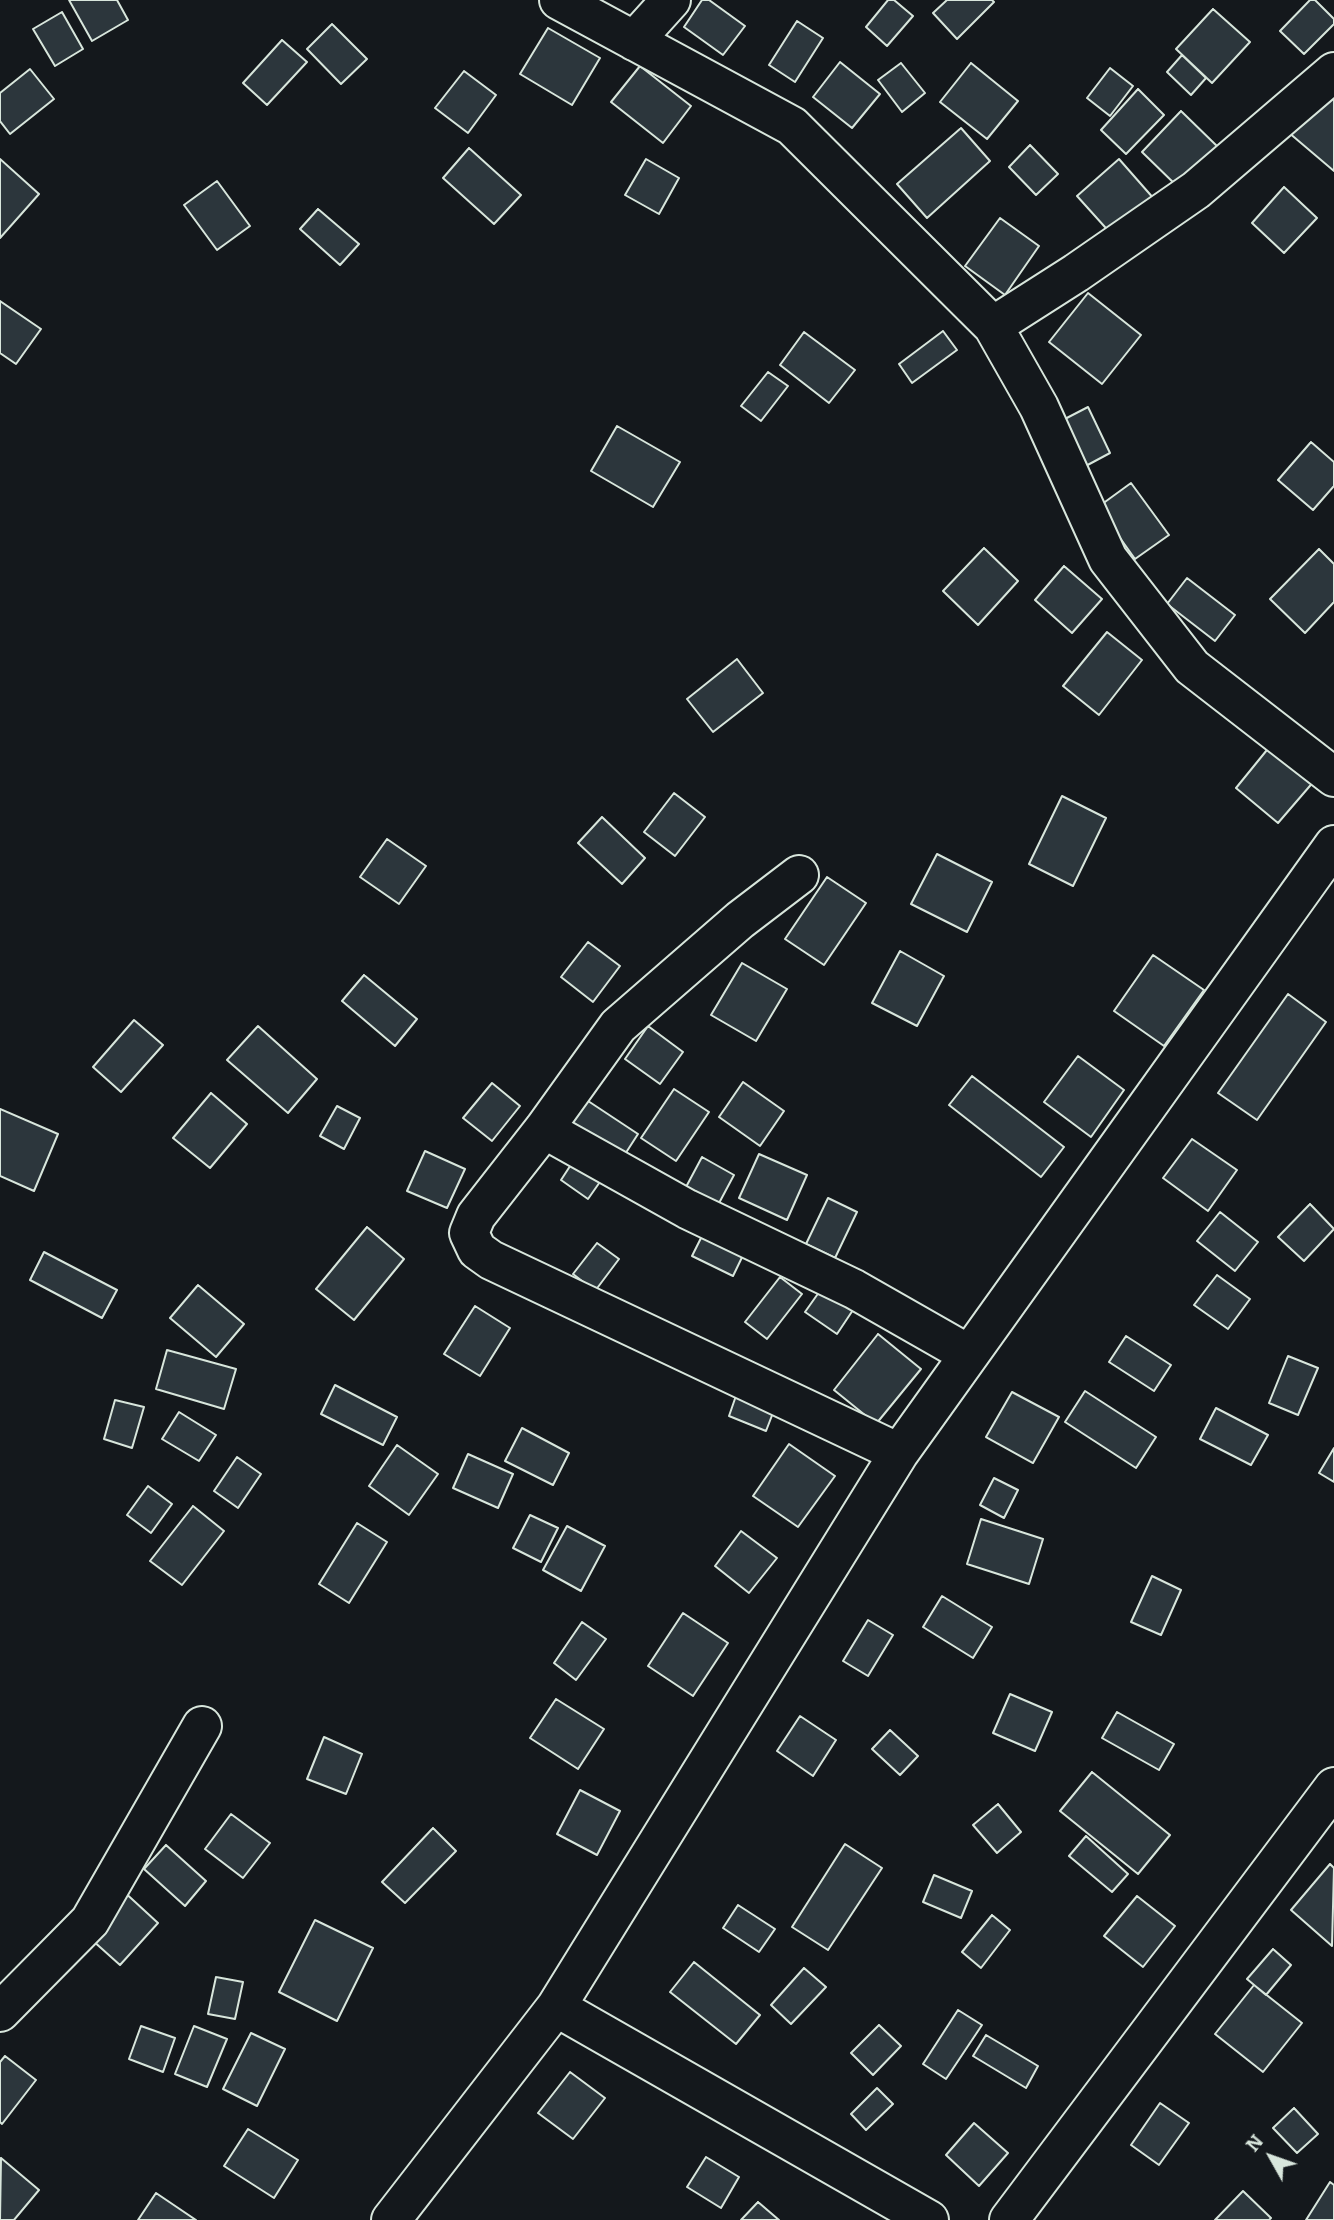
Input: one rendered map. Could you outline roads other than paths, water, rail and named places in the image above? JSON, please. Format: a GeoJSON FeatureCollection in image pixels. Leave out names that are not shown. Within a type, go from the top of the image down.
{"type":"FeatureCollection","features":[{"type":"Feature","properties":{"kind":"street"},"geometry":{"type":"LineString","coordinates":[[559,0],[792,126],[993,326],[1039,407],[1108,559],[1192,667],[1334,777]]}},
{"type":"Feature","properties":{"kind":"street"},"geometry":{"type":"LineString","coordinates":[[634,41],[671,0]]}},
{"type":"Feature","properties":{"kind":"street"},"geometry":{"type":"LineString","coordinates":[[993,326],[1076,273],[1196,190],[1334,72]]}},
{"type":"Feature","properties":{"kind":"street"},"geometry":{"type":"LineString","coordinates":[[391,2220],[556,2007],[899,1453],[1334,845]]}},
{"type":"Feature","properties":{"kind":"street"},"geometry":{"type":"LineString","coordinates":[[799,875],[740,920],[618,1026],[544,1129],[476,1216],[469,1233],[477,1250],[503,1266],[899,1453]]}},
{"type":"Feature","properties":{"kind":"street"},"geometry":{"type":"LineString","coordinates":[[544,1129],[687,1209],[854,1289],[968,1354]]}},
{"type":"Feature","properties":{"kind":"street"},"geometry":{"type":"LineString","coordinates":[[0,2012],[90,1921],[202,1726]]}},
{"type":"Feature","properties":{"kind":"street"},"geometry":{"type":"LineString","coordinates":[[1009,2220],[1334,1787]]}},
{"type":"Feature","properties":{"kind":"street"},"geometry":{"type":"LineString","coordinates":[[556,2007],[929,2220]]}}]}
